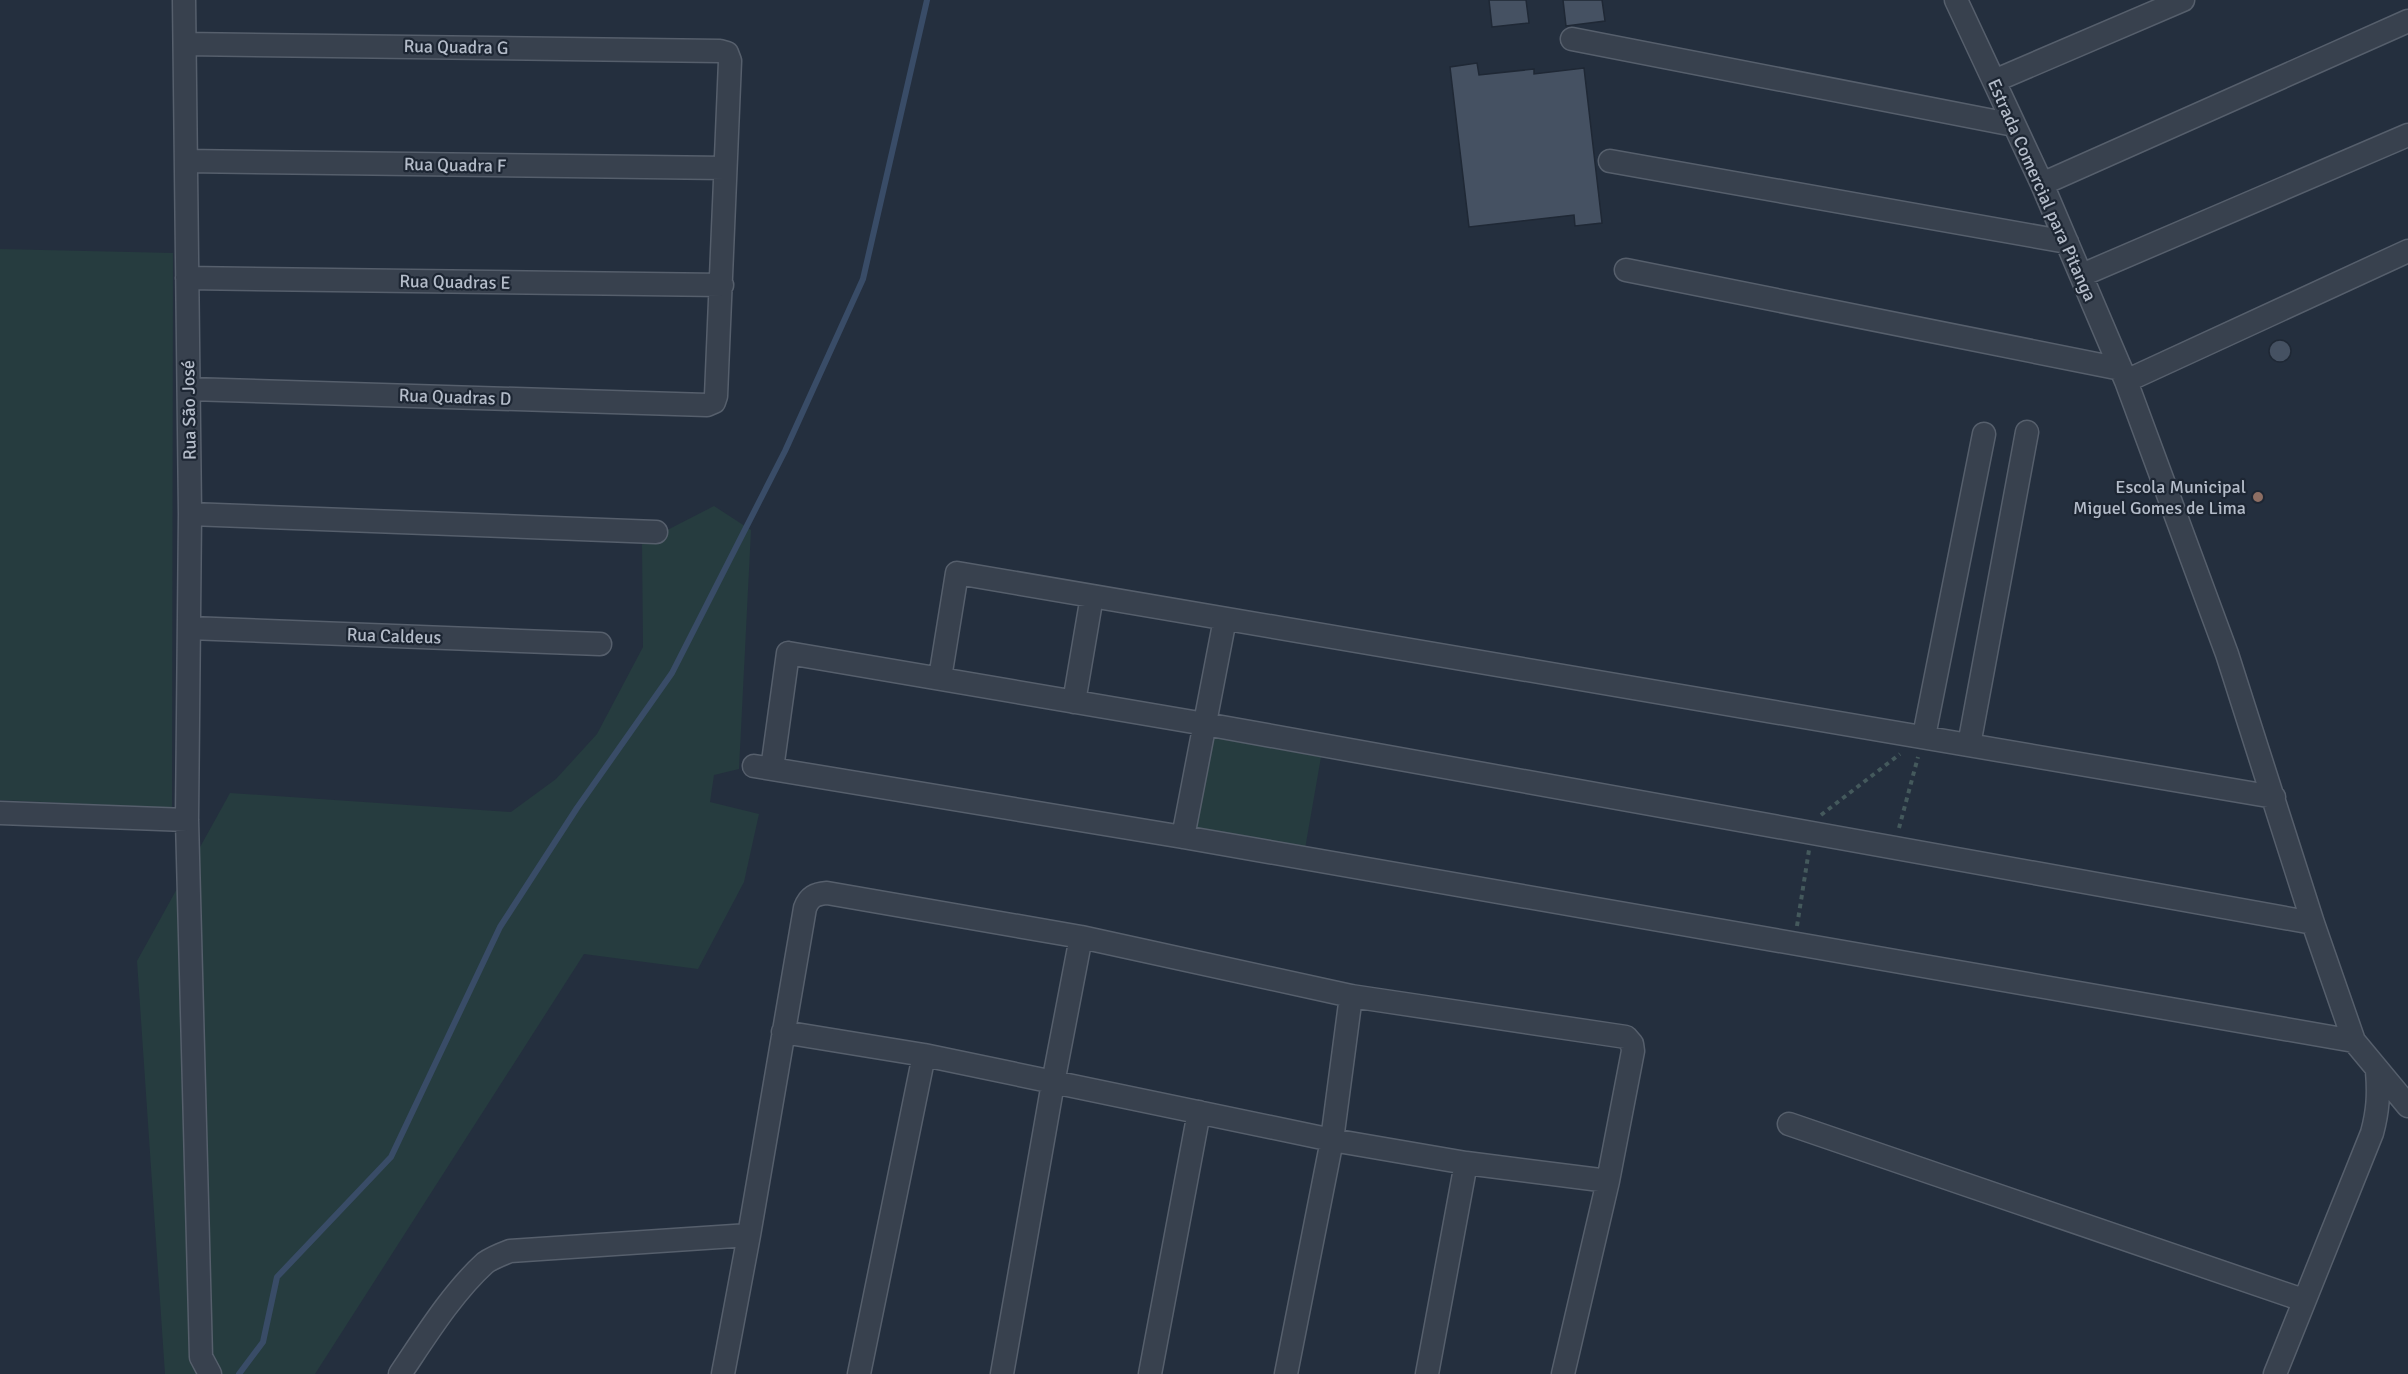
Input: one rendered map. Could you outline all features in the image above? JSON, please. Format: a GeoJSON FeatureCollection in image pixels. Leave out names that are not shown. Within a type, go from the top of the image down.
{"type":"FeatureCollection","features":[{"type":"Feature","properties":{"kind":"street","name":"Rua São José"},"geometry":{"type":"LineString","coordinates":[[184,0],[190,514],[187,820],[203,1368]]}},
{"type":"Feature","properties":{"kind":"street","name":"Estrada Comercial para Pitanga"},"geometry":{"type":"LineString","coordinates":[[1956,0],[2042,184],[2124,375],[2227,654],[2313,923],[2354,1041],[2408,1106]]}},
{"type":"Feature","properties":{"kind":"street"},"geometry":{"type":"LineString","coordinates":[[1994,81],[2183,0]]}},
{"type":"Feature","properties":{"kind":"street"},"geometry":{"type":"LineString","coordinates":[[2042,184],[2408,21]]}},
{"type":"Feature","properties":{"kind":"street"},"geometry":{"type":"LineString","coordinates":[[1572,39],[2014,125]]}},
{"type":"Feature","properties":{"kind":"street","name":"Rua Quadra G"},"geometry":{"type":"LineString","coordinates":[[185,44],[720,51],[727,53],[729,61],[725,168]]}},
{"type":"Feature","properties":{"kind":"street"},"geometry":{"type":"LineString","coordinates":[[2082,275],[2408,135]]}},
{"type":"Feature","properties":{"kind":"street","name":"Rua Quadra F"},"geometry":{"type":"LineString","coordinates":[[186,161],[725,168]]}},
{"type":"Feature","properties":{"kind":"street"},"geometry":{"type":"LineString","coordinates":[[1610,161],[2067,242]]}},
{"type":"Feature","properties":{"kind":"street"},"geometry":{"type":"LineString","coordinates":[[722,285],[725,168]]}},
{"type":"Feature","properties":{"kind":"street"},"geometry":{"type":"LineString","coordinates":[[1626,270],[2124,375],[2408,252]]}},
{"type":"Feature","properties":{"kind":"street","name":"Rua Quadras E"},"geometry":{"type":"LineString","coordinates":[[187,278],[722,285]]}},
{"type":"Feature","properties":{"kind":"street","name":"Rua Quadras D"},"geometry":{"type":"LineString","coordinates":[[189,389],[707,405],[714,402],[716,396],[722,285]]}},
{"type":"Feature","properties":{"kind":"street"},"geometry":{"type":"LineString","coordinates":[[1969,745],[2027,432]]}},
{"type":"Feature","properties":{"kind":"street"},"geometry":{"type":"LineString","coordinates":[[1924,736],[1984,434]]}},
{"type":"Feature","properties":{"kind":"street"},"geometry":{"type":"LineString","coordinates":[[190,514],[656,532]]}},
{"type":"Feature","properties":{"kind":"street"},"geometry":{"type":"LineString","coordinates":[[940,678],[957,573],[2274,797]]}},
{"type":"Feature","properties":{"kind":"street"},"geometry":{"type":"LineString","coordinates":[[1074,702],[1092,596]]}},
{"type":"Feature","properties":{"kind":"street"},"geometry":{"type":"LineString","coordinates":[[1183,837],[1225,619]]}},
{"type":"Feature","properties":{"kind":"street","name":"Rua Caldeus"},"geometry":{"type":"LineString","coordinates":[[189,628],[600,644]]}},
{"type":"Feature","properties":{"kind":"street"},"geometry":{"type":"LineString","coordinates":[[2313,923],[1205,724],[788,653],[763,767],[1183,837],[2354,1041]]}},
{"type":"Feature","properties":{"kind":"street"},"geometry":{"type":"LineString","coordinates":[[0,813],[187,820]]}},
{"type":"Feature","properties":{"kind":"street"},"geometry":{"type":"LineString","coordinates":[[723,1374],[805,908],[808,899],[817,894],[827,893],[1081,937],[1351,996],[1626,1036],[1632,1044],[1633,1051],[1608,1181],[1563,1374]]}},
{"type":"Feature","properties":{"kind":"street"},"geometry":{"type":"LineString","coordinates":[[1002,1374],[1081,937]]}},
{"type":"Feature","properties":{"kind":"street"},"geometry":{"type":"LineString","coordinates":[[1286,1374],[1332,1140],[1351,996]]}},
{"type":"Feature","properties":{"kind":"street"},"geometry":{"type":"LineString","coordinates":[[783,1032],[924,1055],[1332,1140],[1466,1163],[1608,1181]]}},
{"type":"Feature","properties":{"kind":"street"},"geometry":{"type":"LineString","coordinates":[[859,1374],[924,1055]]}},
{"type":"Feature","properties":{"kind":"street"},"geometry":{"type":"LineString","coordinates":[[2275,1374],[2372,1133],[2378,1112],[2377,1071]]}},
{"type":"Feature","properties":{"kind":"street"},"geometry":{"type":"LineString","coordinates":[[1150,1374],[1199,1112]]}},
{"type":"Feature","properties":{"kind":"street"},"geometry":{"type":"LineString","coordinates":[[1789,1124],[2303,1300]]}},
{"type":"Feature","properties":{"kind":"street"},"geometry":{"type":"LineString","coordinates":[[1427,1374],[1466,1163]]}},
{"type":"Feature","properties":{"kind":"street"},"geometry":{"type":"LineString","coordinates":[[400,1374],[434,1323],[473,1276],[487,1262],[510,1251],[749,1235]]}},
{"type":"Feature","properties":{"kind":"path"},"geometry":{"type":"LineString","coordinates":[[1794,944],[1811,834],[1820,815],[1924,736]]}},
{"type":"Feature","properties":{"kind":"path"},"geometry":{"type":"LineString","coordinates":[[1894,849],[1924,736]]}},
{"type":"Feature","properties":{"kind":"green space"},"geometry":{"type":"Polygon","coordinates":[[[0,249],[173,253],[172,808],[0,800],[0,249]]]}},
{"type":"Feature","properties":{"kind":"green space"},"geometry":{"type":"Polygon","coordinates":[[[714,506],[751,530],[739,769],[714,775],[710,802],[759,814],[744,882],[698,969],[584,954],[315,1374],[165,1374],[137,961],[230,793],[511,812],[556,779],[597,734],[643,647],[642,543],[714,506]]]}},
{"type":"Feature","properties":{"kind":"green space"},"geometry":{"type":"Polygon","coordinates":[[[1211,737],[1321,757],[1305,849],[1194,830],[1211,737]]]}},
{"type":"Feature","properties":{"kind":"building"},"geometry":{"type":"Polygon","coordinates":[[[1489,0],[1526,0],[1529,23],[1492,27],[1489,0]]]}},
{"type":"Feature","properties":{"kind":"building"},"geometry":{"type":"Polygon","coordinates":[[[1563,0],[1602,0],[1605,21],[1566,26],[1563,0]]]}},
{"type":"Feature","properties":{"kind":"building"},"geometry":{"type":"Polygon","coordinates":[[[1477,63],[1479,75],[1534,69],[1534,74],[1584,68],[1602,223],[1575,226],[1574,215],[1469,227],[1450,67],[1477,63]]]}},
{"type":"Feature","properties":{"kind":"building"},"geometry":{"type":"Polygon","coordinates":[[[2280,340],[2288,343],[2291,351],[2288,359],[2280,362],[2272,359],[2269,351],[2272,343],[2280,340]]]}},
{"type":"Feature","properties":{"kind":"waterway"},"geometry":{"type":"LineString","coordinates":[[239,1374],[263,1342],[277,1277],[391,1157],[500,927],[577,808],[672,673],[785,451],[863,279],[927,0]]}},
{"type":"Feature","properties":{"kind":"place","name":"Escola Municipal Miguel Gomes de Lima"},"geometry":{"type":"Point","coordinates":[2258,497]}}]}
